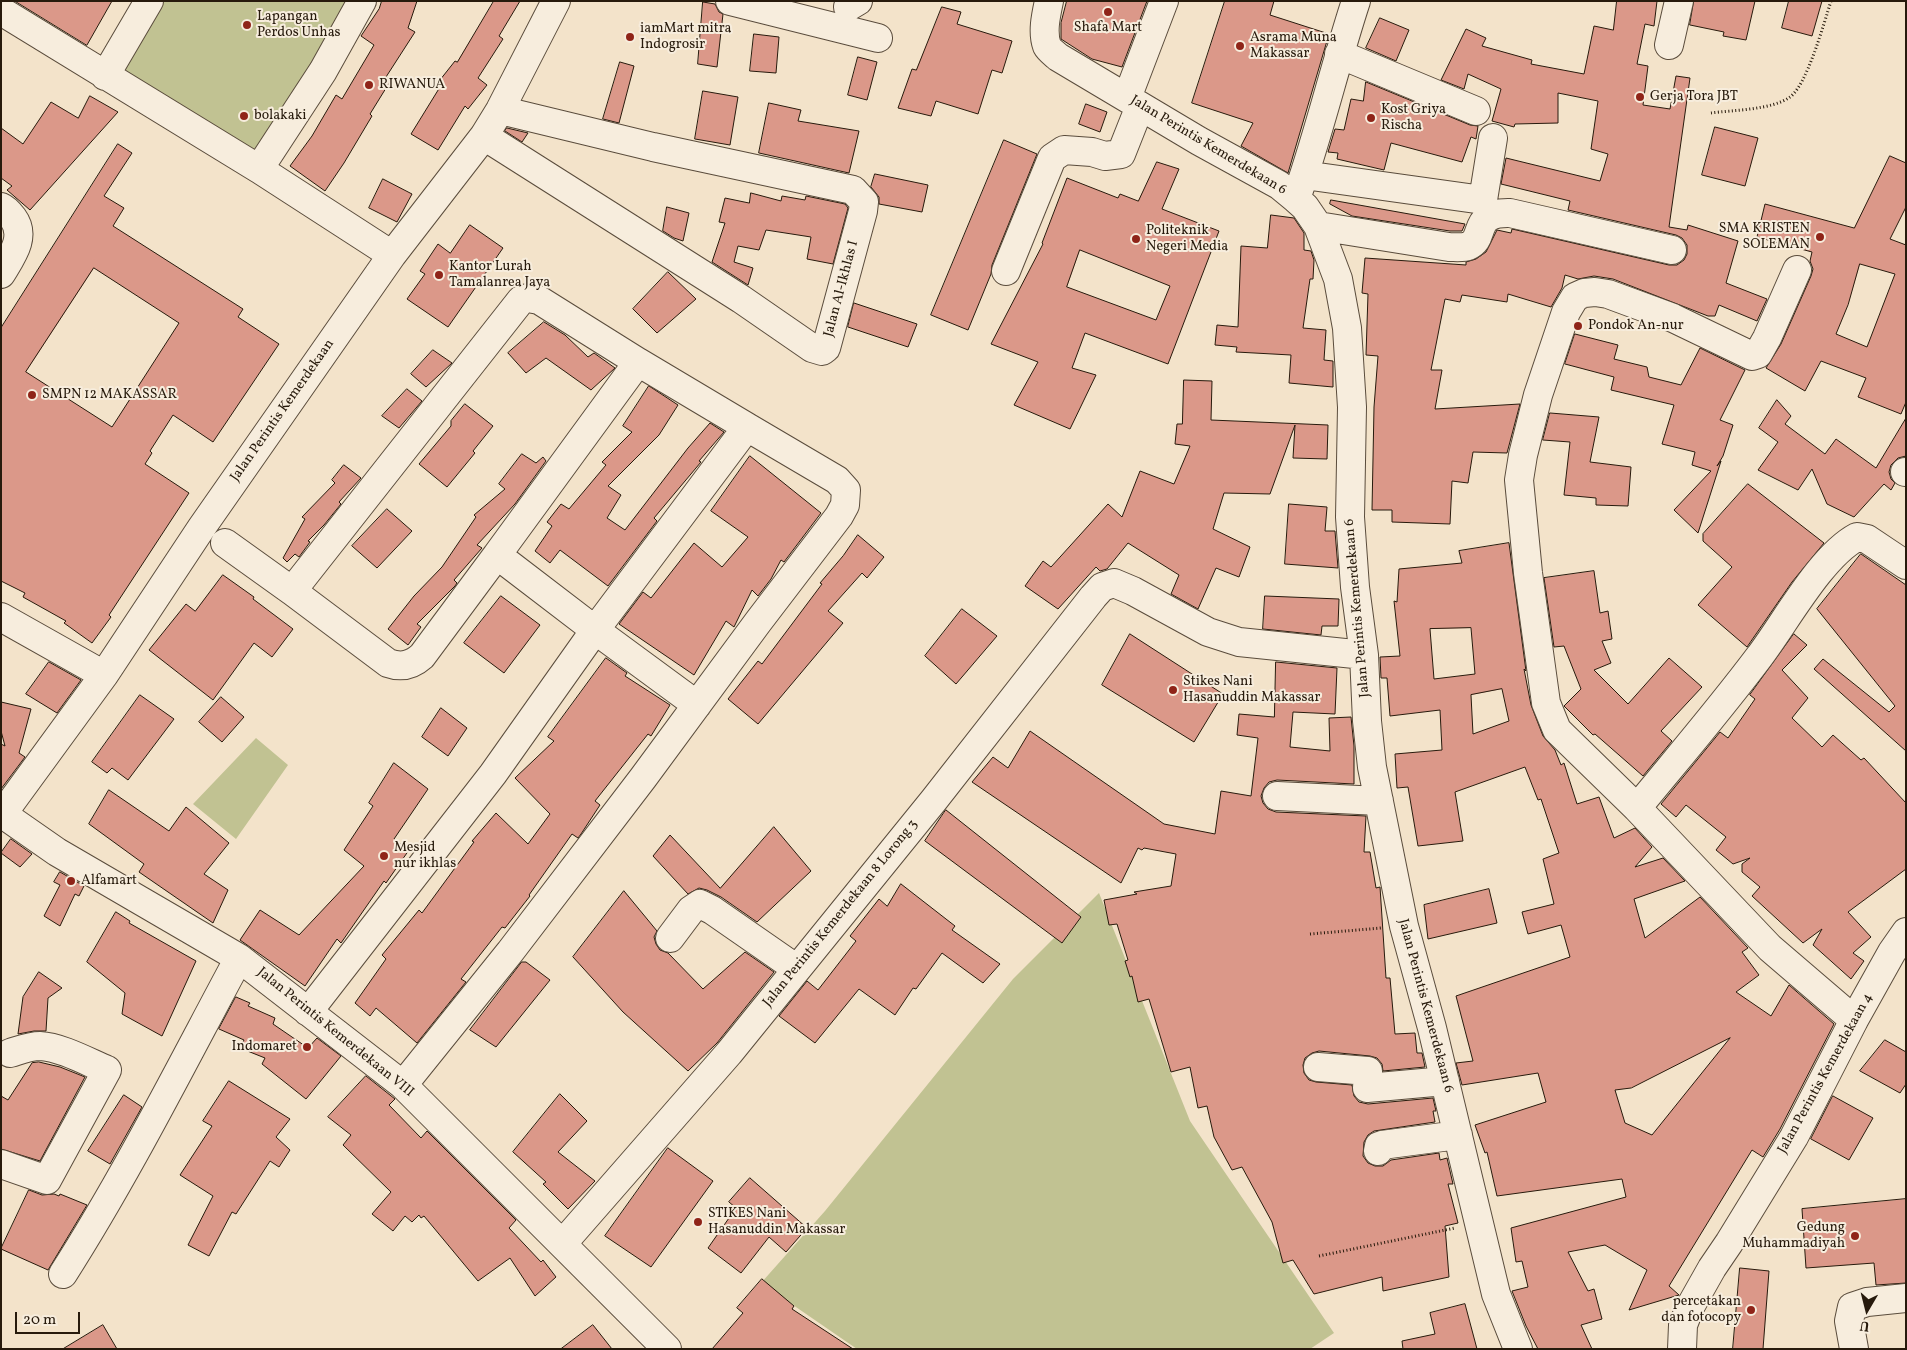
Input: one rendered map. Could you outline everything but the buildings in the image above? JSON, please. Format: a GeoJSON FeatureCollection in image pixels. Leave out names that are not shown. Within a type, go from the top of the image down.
{"type":"FeatureCollection","features":[{"type":"Feature","properties":{"kind":"street"},"geometry":{"type":"LineString","coordinates":[[105,76],[149,1]]}},
{"type":"Feature","properties":{"kind":"street"},"geometry":{"type":"LineString","coordinates":[[258,169],[324,71],[362,1]]}},
{"type":"Feature","properties":{"kind":"street","name":"Jalan Perintis Kemerdekaan"},"geometry":{"type":"LineString","coordinates":[[2,815],[104,675],[202,528],[392,255],[484,136],[500,110],[556,1]]}},
{"type":"Feature","properties":{"kind":"street"},"geometry":{"type":"LineString","coordinates":[[730,1],[878,38]]}},
{"type":"Feature","properties":{"kind":"street","name":"Jalan Perintis Kemerdekaan 6"},"geometry":{"type":"LineString","coordinates":[[1049,1],[1045,19],[1047,47],[1058,57],[1279,185],[1300,187],[1304,207],[1318,226],[1338,279],[1347,328],[1352,407],[1350,517],[1364,655],[1370,749],[1404,926],[1445,1081],[1496,1294],[1518,1349]]}},
{"type":"Feature","properties":{"kind":"street"},"geometry":{"type":"LineString","coordinates":[[1006,271],[1052,158],[1064,150],[1092,152],[1105,156],[1121,154],[1134,102],[1164,1]]}},
{"type":"Feature","properties":{"kind":"street"},"geometry":{"type":"LineString","coordinates":[[1356,1],[1300,187],[1483,200],[1494,138]]}},
{"type":"Feature","properties":{"kind":"street"},"geometry":{"type":"LineString","coordinates":[[1669,45],[1679,1]]}},
{"type":"Feature","properties":{"kind":"street"},"geometry":{"type":"LineString","coordinates":[[1,11],[258,169],[392,255]]}},
{"type":"Feature","properties":{"kind":"street"},"geometry":{"type":"LineString","coordinates":[[1339,54],[1476,111]]}},
{"type":"Feature","properties":{"kind":"street","name":"Jalan Al-Ikhlas I"},"geometry":{"type":"LineString","coordinates":[[484,136],[741,299],[812,348],[822,350],[826,348],[863,211],[864,202],[853,190],[653,147],[500,110]]}},
{"type":"Feature","properties":{"kind":"street"},"geometry":{"type":"LineString","coordinates":[[1,207],[14,220],[19,230],[18,243],[1,274]]}},
{"type":"Feature","properties":{"kind":"street"},"geometry":{"type":"LineString","coordinates":[[1318,226],[1449,248],[1470,246],[1475,242],[1483,221],[1490,215],[1510,213],[1672,250]]}},
{"type":"Feature","properties":{"kind":"street"},"geometry":{"type":"LineString","coordinates":[[1797,270],[1767,338],[1758,354],[1752,356],[1673,318],[1608,294],[1584,293],[1576,297],[1566,312],[1538,395],[1523,455],[1519,480],[1528,573],[1546,703],[1557,730],[1637,808],[1770,948],[1854,1020]]}},
{"type":"Feature","properties":{"kind":"street"},"geometry":{"type":"LineString","coordinates":[[292,591],[521,300],[528,298],[539,300],[638,362],[836,480],[846,490],[845,505],[839,516],[516,944],[403,1085]]}},
{"type":"Feature","properties":{"kind":"street"},"geometry":{"type":"LineString","coordinates":[[225,543],[388,663],[396,666],[405,666],[415,662],[422,656],[498,554],[638,362]]}},
{"type":"Feature","properties":{"kind":"street"},"geometry":{"type":"LineString","coordinates":[[308,1012],[493,774],[595,630],[746,427]]}},
{"type":"Feature","properties":{"kind":"street"},"geometry":{"type":"LineString","coordinates":[[1637,808],[1759,657],[1806,590],[1836,552],[1857,537],[1867,538],[1906,565]]}},
{"type":"Feature","properties":{"kind":"street"},"geometry":{"type":"LineString","coordinates":[[498,554],[595,630],[697,705]]}},
{"type":"Feature","properties":{"kind":"street","name":"Jalan Perintis Kemerdekaan 8 Lorong 3"},"geometry":{"type":"LineString","coordinates":[[563,1243],[729,1053],[934,800],[1092,597],[1102,587],[1114,583],[1133,591],[1208,632],[1239,642],[1364,655]]}},
{"type":"Feature","properties":{"kind":"street"},"geometry":{"type":"LineString","coordinates":[[1,617],[104,675]]}},
{"type":"Feature","properties":{"kind":"street"},"geometry":{"type":"LineString","coordinates":[[1277,796],[1379,801]]}},
{"type":"Feature","properties":{"kind":"street","name":"Jalan Perintis Kemerdekaan VIII"},"geometry":{"type":"LineString","coordinates":[[2,815],[56,852],[239,958],[403,1085],[563,1243],[666,1349]]}},
{"type":"Feature","properties":{"kind":"street"},"geometry":{"type":"LineString","coordinates":[[670,938],[691,910],[700,904],[797,969]]}},
{"type":"Feature","properties":{"kind":"street","name":"Jalan Perintis Kemerdekaan 4"},"geometry":{"type":"LineString","coordinates":[[1682,1349],[1683,1325],[1690,1307],[1712,1268],[1794,1137],[1854,1020],[1892,952],[1906,932]]}},
{"type":"Feature","properties":{"kind":"street"},"geometry":{"type":"LineString","coordinates":[[63,1274],[103,1209],[167,1096],[239,958]]}},
{"type":"Feature","properties":{"kind":"street"},"geometry":{"type":"LineString","coordinates":[[1,1164],[47,1180],[107,1070],[46,1047],[25,1048],[4,1059]]}},
{"type":"Feature","properties":{"kind":"street"},"geometry":{"type":"LineString","coordinates":[[1318,1067],[1368,1071],[1367,1088],[1445,1081]]}},
{"type":"Feature","properties":{"kind":"street"},"geometry":{"type":"LineString","coordinates":[[1378,1151],[1379,1146],[1382,1145],[1458,1135]]}},
{"type":"Feature","properties":{"kind":"street"},"geometry":{"type":"LineString","coordinates":[[1854,1349],[1849,1321],[1852,1307],[1867,1302],[1906,1298]]}},
{"type":"Feature","properties":{"kind":"path"},"geometry":{"type":"LineString","coordinates":[[1711,113],[1766,107],[1791,97],[1804,80],[1832,1]]}},
{"type":"Feature","properties":{"kind":"path"},"geometry":{"type":"LineString","coordinates":[[1310,934],[1404,926]]}},
{"type":"Feature","properties":{"kind":"path"},"geometry":{"type":"LineString","coordinates":[[1319,1256],[1480,1223]]}},
{"type":"Feature","properties":{"kind":"green space","name":"bolakaki"},"geometry":{"type":"Polygon","coordinates":[[[137,1],[353,1],[267,164],[97,60],[137,1]]]}},
{"type":"Feature","properties":{"kind":"green space"},"geometry":{"type":"Polygon","coordinates":[[[256,738],[288,765],[236,839],[193,804],[256,738]]]}},
{"type":"Feature","properties":{"kind":"green space"},"geometry":{"type":"Polygon","coordinates":[[[1099,893],[1190,1121],[1334,1333],[1310,1349],[857,1349],[761,1283],[825,1211],[1013,979],[1099,893]]]}},
{"type":"Feature","properties":{"kind":"place","name":"Shafa Mart"},"geometry":{"type":"Point","coordinates":[1108,12]}},
{"type":"Feature","properties":{"kind":"place","name":"Lapangan Perdos Unhas"},"geometry":{"type":"Point","coordinates":[247,25]}},
{"type":"Feature","properties":{"kind":"place","name":"iamMart mitra Indogrosir"},"geometry":{"type":"Point","coordinates":[630,37]}},
{"type":"Feature","properties":{"kind":"place","name":"Asrama Muna Makassar"},"geometry":{"type":"Point","coordinates":[1240,46]}},
{"type":"Feature","properties":{"kind":"place","name":"RIWANUA"},"geometry":{"type":"Point","coordinates":[369,85]}},
{"type":"Feature","properties":{"kind":"place","name":"Gerja Tora JBT"},"geometry":{"type":"Point","coordinates":[1640,97]}},
{"type":"Feature","properties":{"kind":"place","name":"bolakaki"},"geometry":{"type":"Point","coordinates":[244,116]}},
{"type":"Feature","properties":{"kind":"place","name":"Kost Griya Rischa"},"geometry":{"type":"Point","coordinates":[1371,118]}},
{"type":"Feature","properties":{"kind":"place","name":"SMA KRISTEN SOLEMAN"},"geometry":{"type":"Point","coordinates":[1820,237]}},
{"type":"Feature","properties":{"kind":"place","name":"Politeknik Negeri Media"},"geometry":{"type":"Point","coordinates":[1136,239]}},
{"type":"Feature","properties":{"kind":"place","name":"Kantor Lurah Tamalanrea Jaya"},"geometry":{"type":"Point","coordinates":[439,275]}},
{"type":"Feature","properties":{"kind":"place","name":"Pondok An-nur"},"geometry":{"type":"Point","coordinates":[1578,326]}},
{"type":"Feature","properties":{"kind":"place","name":"SMPN 12 MAKASSAR"},"geometry":{"type":"Point","coordinates":[32,395]}},
{"type":"Feature","properties":{"kind":"place","name":"Stikes Nani Hasanuddin Makassar"},"geometry":{"type":"Point","coordinates":[1173,690]}},
{"type":"Feature","properties":{"kind":"place","name":"Mesjid nur ikhlas"},"geometry":{"type":"Point","coordinates":[384,856]}},
{"type":"Feature","properties":{"kind":"place","name":"Alfamart"},"geometry":{"type":"Point","coordinates":[71,881]}},
{"type":"Feature","properties":{"kind":"place","name":"Indomaret"},"geometry":{"type":"Point","coordinates":[307,1047]}},
{"type":"Feature","properties":{"kind":"place","name":"STIKES Nani Hasanuddin Makassar"},"geometry":{"type":"Point","coordinates":[698,1222]}},
{"type":"Feature","properties":{"kind":"place","name":"Gedung Muhammadiyah"},"geometry":{"type":"Point","coordinates":[1855,1236]}},
{"type":"Feature","properties":{"kind":"place","name":"percetakan dan fotocopy"},"geometry":{"type":"Point","coordinates":[1751,1310]}}]}
